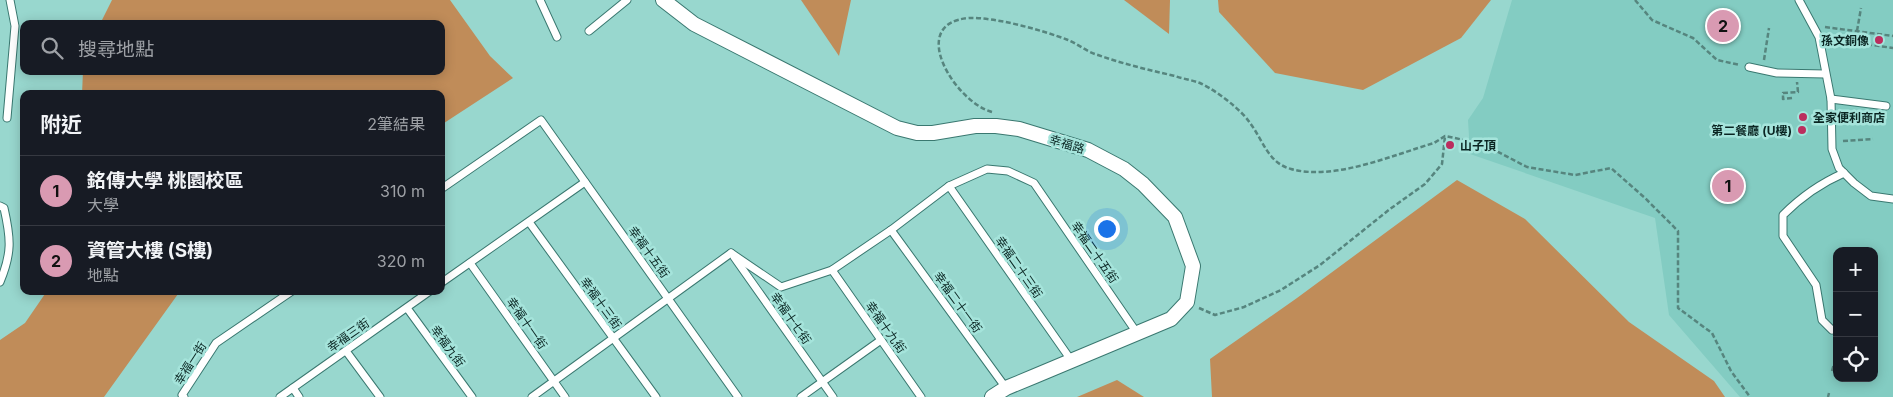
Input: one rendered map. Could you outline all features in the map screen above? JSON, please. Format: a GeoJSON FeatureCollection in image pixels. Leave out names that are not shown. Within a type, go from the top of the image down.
{"type":"FeatureCollection","features":[{"type":"Feature","properties":{"kind":"street","name":"幸福路"},"geometry":{"type":"LineString","coordinates":[[664,0],[694,24],[897,128],[917,133],[934,133],[975,126],[1019,129],[1088,150],[1124,169],[1143,184],[1175,217],[1193,266],[1187,302]]}},
{"type":"Feature","properties":{"kind":"street"},"geometry":{"type":"LineString","coordinates":[[992,397],[1006,388],[1171,319],[1187,302]]}},
{"type":"Feature","properties":{"kind":"lane"},"geometry":{"type":"LineString","coordinates":[[8,118],[15,26],[10,0]]}},
{"type":"Feature","properties":{"kind":"lane"},"geometry":{"type":"LineString","coordinates":[[540,0],[557,37]]}},
{"type":"Feature","properties":{"kind":"lane"},"geometry":{"type":"LineString","coordinates":[[589,31],[628,0]]}},
{"type":"Feature","properties":{"kind":"lane"},"geometry":{"type":"LineString","coordinates":[[1799,0],[1819,37],[1831,99],[1832,149],[1838,168],[1854,184],[1871,196],[1893,199]]}},
{"type":"Feature","properties":{"kind":"lane"},"geometry":{"type":"LineString","coordinates":[[1749,67],[1777,73],[1826,74]]}},
{"type":"Feature","properties":{"kind":"lane"},"geometry":{"type":"LineString","coordinates":[[1831,99],[1886,106]]}},
{"type":"Feature","properties":{"kind":"lane","name":"幸福十五街"},"geometry":{"type":"LineString","coordinates":[[445,186],[541,120],[738,397]]}},
{"type":"Feature","properties":{"kind":"lane","name":"幸福二十五街"},"geometry":{"type":"LineString","coordinates":[[949,186],[987,169],[1008,171],[1034,183],[1138,333]]}},
{"type":"Feature","properties":{"kind":"lane"},"geometry":{"type":"LineString","coordinates":[[1832,330],[1822,320],[1816,285],[1782,236],[1783,215],[1794,204],[1825,182],[1844,173]]}},
{"type":"Feature","properties":{"kind":"lane"},"geometry":{"type":"LineString","coordinates":[[445,280],[585,182]]}},
{"type":"Feature","properties":{"kind":"lane"},"geometry":{"type":"LineString","coordinates":[[532,397],[731,252],[781,287],[832,270],[891,230],[949,186]]}},
{"type":"Feature","properties":{"kind":"lane","name":"幸福二十三街"},"geometry":{"type":"LineString","coordinates":[[949,186],[1071,360]]}},
{"type":"Feature","properties":{"kind":"lane"},"geometry":{"type":"LineString","coordinates":[[0,206],[4,208],[11,241],[8,258],[0,282]]}},
{"type":"Feature","properties":{"kind":"lane","name":"幸福十三街"},"geometry":{"type":"LineString","coordinates":[[528,222],[656,397]]}},
{"type":"Feature","properties":{"kind":"lane","name":"幸福二十一街"},"geometry":{"type":"LineString","coordinates":[[891,230],[1006,388]]}},
{"type":"Feature","properties":{"kind":"lane","name":"幸福十七街"},"geometry":{"type":"LineString","coordinates":[[731,252],[832,397]]}},
{"type":"Feature","properties":{"kind":"lane","name":"幸福十一街"},"geometry":{"type":"LineString","coordinates":[[470,263],[565,397]]}},
{"type":"Feature","properties":{"kind":"lane","name":"幸福十九街"},"geometry":{"type":"LineString","coordinates":[[832,270],[921,397]]}},
{"type":"Feature","properties":{"kind":"lane","name":"幸福一街"},"geometry":{"type":"LineString","coordinates":[[184,397],[182,395],[216,343],[286,295]]}},
{"type":"Feature","properties":{"kind":"lane","name":"幸福三街"},"geometry":{"type":"LineString","coordinates":[[280,397],[424,295]]}},
{"type":"Feature","properties":{"kind":"lane","name":"幸福九街"},"geometry":{"type":"LineString","coordinates":[[406,308],[472,397]]}},
{"type":"Feature","properties":{"kind":"lane"},"geometry":{"type":"LineString","coordinates":[[801,397],[881,340]]}},
{"type":"Feature","properties":{"kind":"lane"},"geometry":{"type":"LineString","coordinates":[[346,350],[380,397]]}},
{"type":"Feature","properties":{"kind":"lane"},"geometry":{"type":"LineString","coordinates":[[293,388],[299,397]]}},
{"type":"Feature","properties":{"kind":"path"},"geometry":{"type":"LineString","coordinates":[[1635,0],[1652,20],[1693,38],[1717,60],[1749,67]]}},
{"type":"Feature","properties":{"kind":"path"},"geometry":{"type":"LineString","coordinates":[[1857,31],[1861,8]]}},
{"type":"Feature","properties":{"kind":"path"},"geometry":{"type":"LineString","coordinates":[[996,113],[973,102],[960,91],[942,61],[939,48],[940,34],[947,25],[956,19],[992,20],[1041,31],[1069,40],[1097,55],[1201,83],[1234,106],[1250,123],[1271,158],[1290,169],[1305,171],[1344,170],[1434,143],[1445,136],[1483,144],[1527,167],[1575,175],[1610,168],[1645,198],[1678,231],[1678,308],[1712,333],[1731,371],[1750,397]]}},
{"type":"Feature","properties":{"kind":"path"},"geometry":{"type":"LineString","coordinates":[[1826,27],[1893,36]]}},
{"type":"Feature","properties":{"kind":"path"},"geometry":{"type":"LineString","coordinates":[[1763,69],[1769,28]]}},
{"type":"Feature","properties":{"kind":"path"},"geometry":{"type":"LineString","coordinates":[[1828,38],[1893,48]]}},
{"type":"Feature","properties":{"kind":"path"},"geometry":{"type":"LineString","coordinates":[[1792,98],[1784,98],[1784,93],[1798,92]]}},
{"type":"Feature","properties":{"kind":"path"},"geometry":{"type":"LineString","coordinates":[[1187,302],[1215,315],[1244,307],[1281,290],[1297,280],[1320,265],[1390,209],[1425,184],[1442,164],[1445,136]]}},
{"type":"Feature","properties":{"kind":"path"},"geometry":{"type":"LineString","coordinates":[[1843,141],[1873,139]]}},
{"type":"Feature","properties":{"kind":"shaded area"},"geometry":{"type":"Polygon","coordinates":[[[112,0],[450,0],[490,56],[513,78],[445,122],[445,90],[82,90],[83,75],[445,75],[445,20],[102,20],[112,0]]]}},
{"type":"Feature","properties":{"kind":"shaded area"},"geometry":{"type":"Polygon","coordinates":[[[801,0],[851,0],[839,56],[801,0]]]}},
{"type":"Feature","properties":{"kind":"shaded area"},"geometry":{"type":"Polygon","coordinates":[[[1124,0],[1170,0],[1169,34],[1124,0]]]}},
{"type":"Feature","properties":{"kind":"shaded area"},"geometry":{"type":"Polygon","coordinates":[[[1218,0],[1491,0],[1461,38],[1363,90],[1275,73],[1219,12],[1218,0]]]}},
{"type":"Feature","properties":{"kind":"shaded area"},"geometry":{"type":"Polygon","coordinates":[[[1512,0],[1893,0],[1893,397],[1740,397],[1669,315],[1655,218],[1470,154],[1468,120],[1483,98],[1512,0]]]}},
{"type":"Feature","properties":{"kind":"shaded area"},"geometry":{"type":"Polygon","coordinates":[[[1457,180],[1525,219],[1629,322],[1714,381],[1725,397],[1212,397],[1210,359],[1297,298],[1457,180]]]}},
{"type":"Feature","properties":{"kind":"shaded area"},"geometry":{"type":"Polygon","coordinates":[[[44,295],[177,295],[104,397],[0,397],[0,340],[25,323],[44,295]]]}},
{"type":"Feature","properties":{"kind":"shaded area"},"geometry":{"type":"Polygon","coordinates":[[[1117,380],[1144,397],[1077,397],[1117,380]]]}},
{"type":"Feature","properties":{"kind":"place","name":"資管大樓 (S樓)"},"geometry":{"type":"Point","coordinates":[1723,26]}},
{"type":"Feature","properties":{"kind":"place","name":"孫文銅像"},"geometry":{"type":"Point","coordinates":[1879,40]}},
{"type":"Feature","properties":{"kind":"place","name":"全家便利商店"},"geometry":{"type":"Point","coordinates":[1803,117]}},
{"type":"Feature","properties":{"kind":"place","name":"第二餐廳 (U樓)"},"geometry":{"type":"Point","coordinates":[1802,130]}},
{"type":"Feature","properties":{"kind":"place","name":"山子頂"},"geometry":{"type":"Point","coordinates":[1450,145]}},
{"type":"Feature","properties":{"kind":"place","name":"銘傳大學 桃園校區"},"geometry":{"type":"Point","coordinates":[1728,186]}}]}
